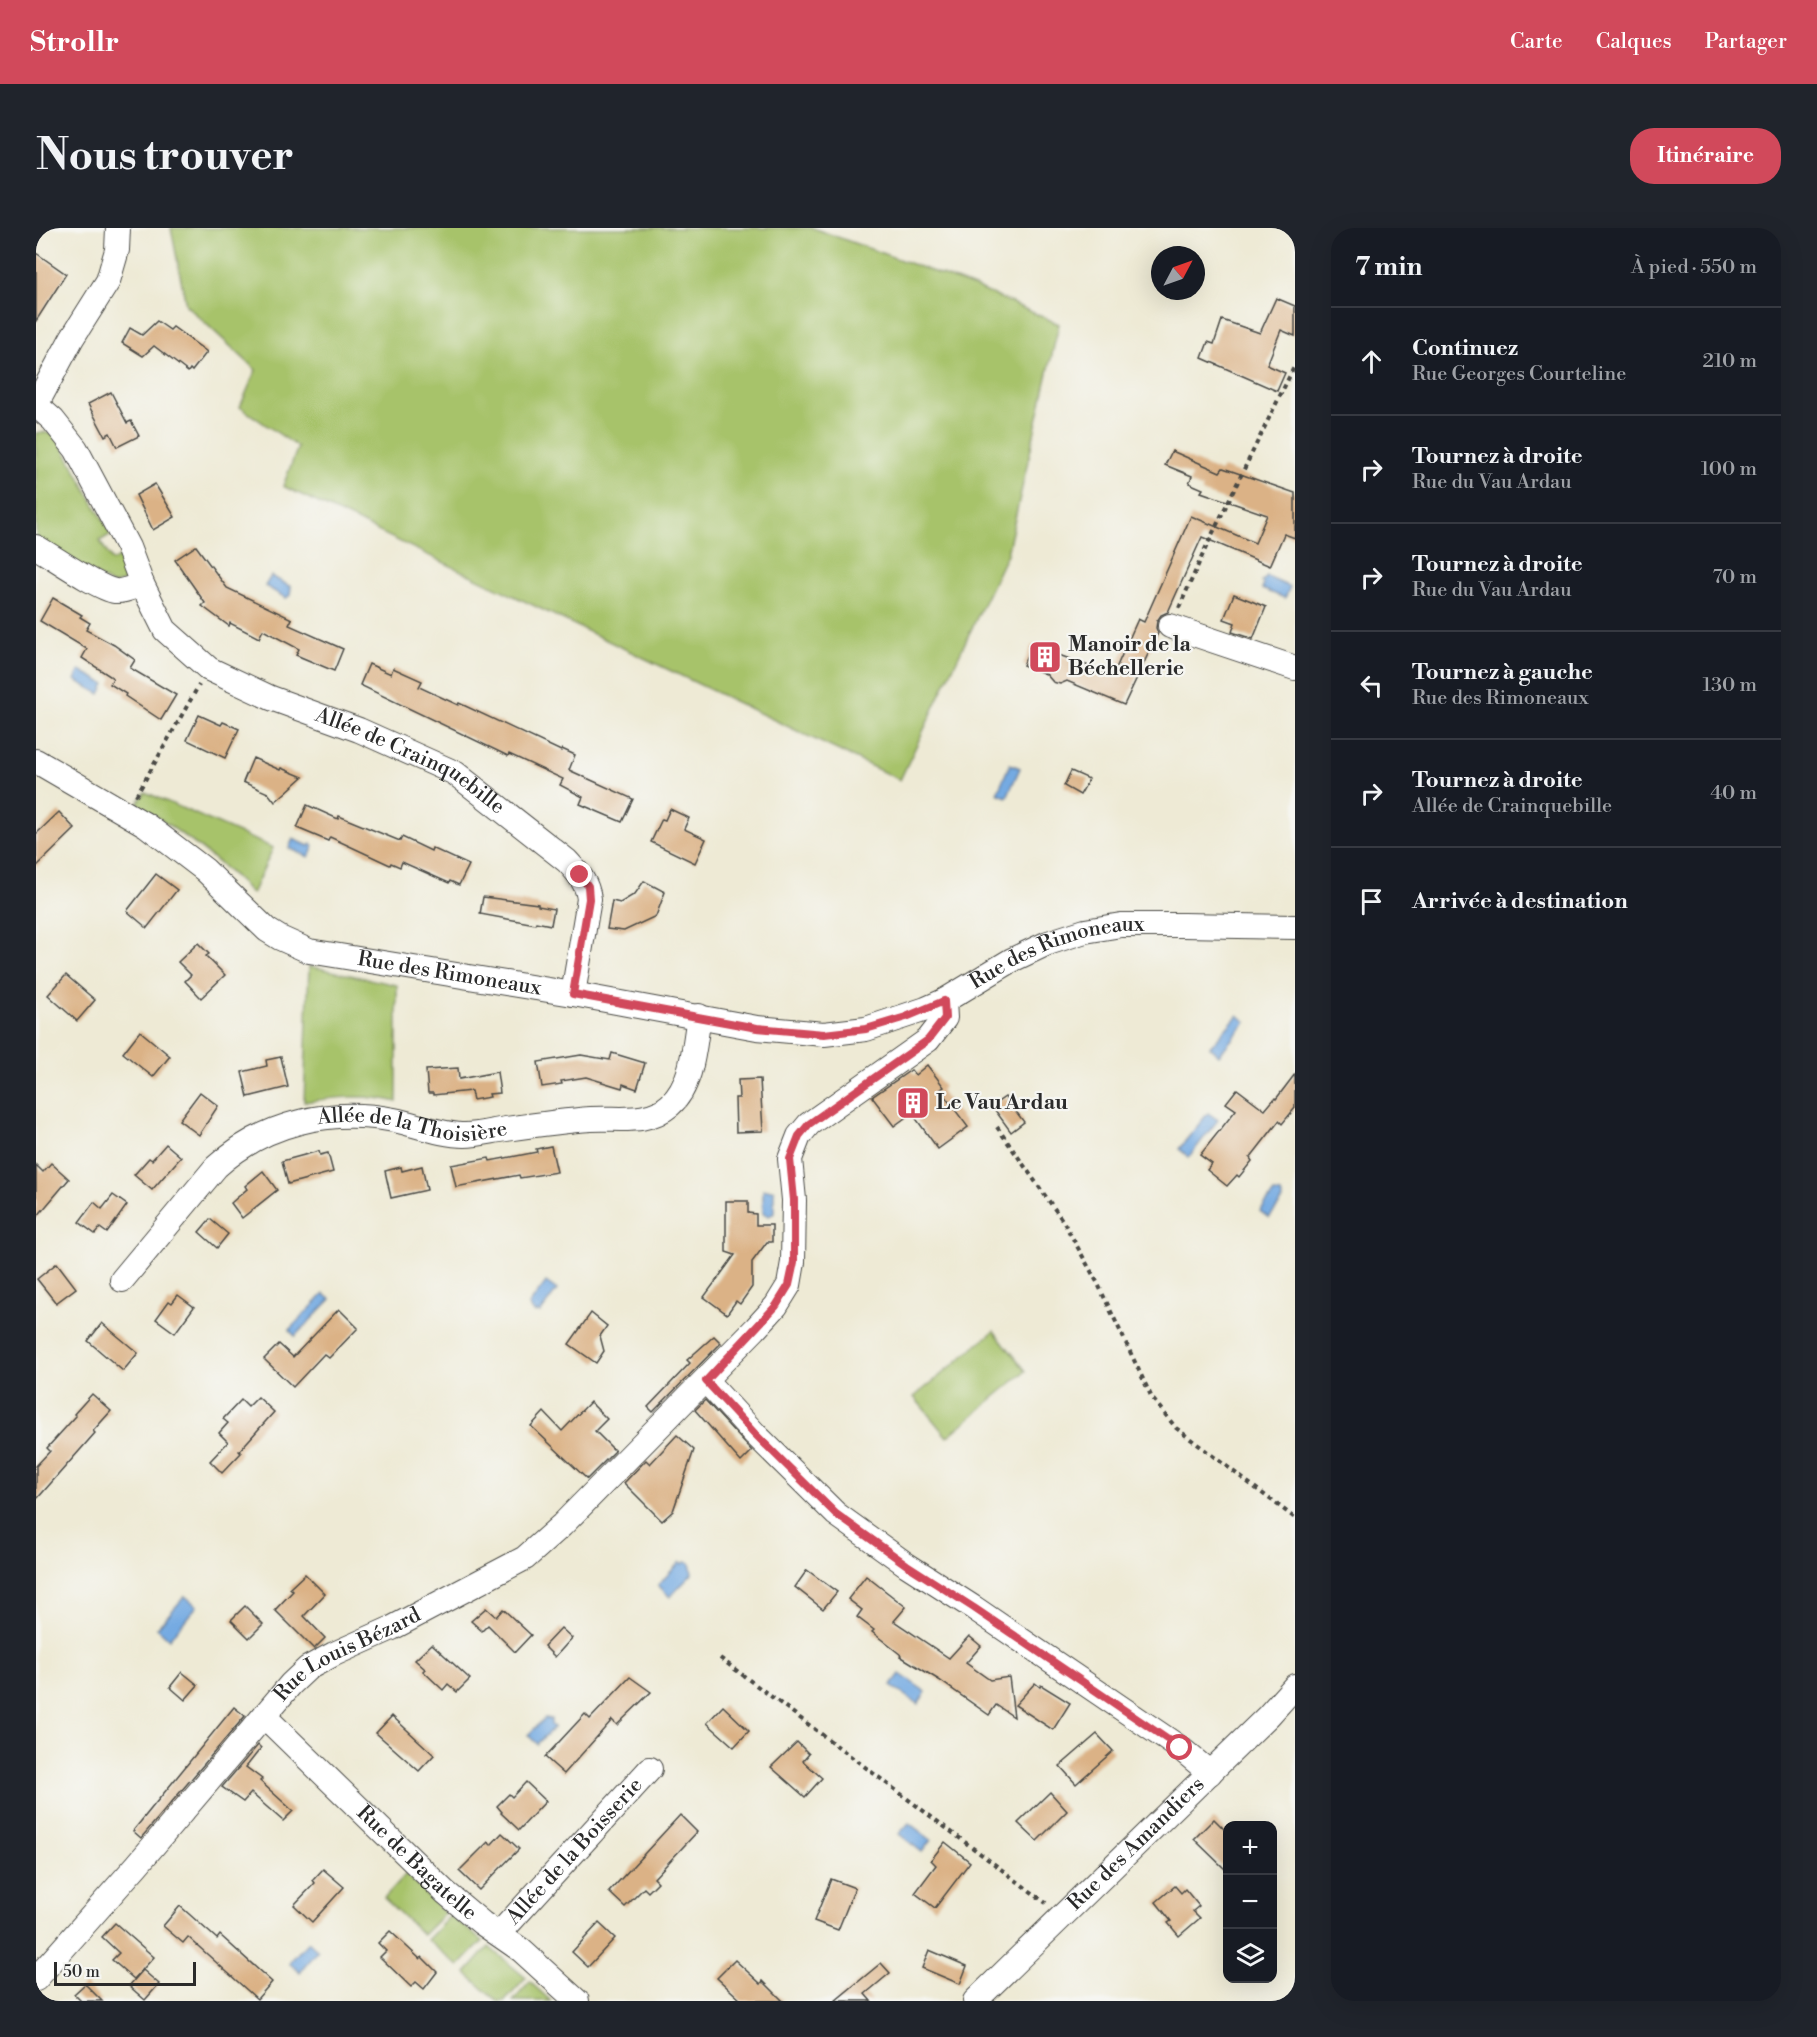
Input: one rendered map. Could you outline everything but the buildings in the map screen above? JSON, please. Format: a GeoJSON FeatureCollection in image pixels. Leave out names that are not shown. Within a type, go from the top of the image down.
{"type":"FeatureCollection","features":[{"type":"Feature","properties":{"kind":"street"},"geometry":{"type":"LineString","coordinates":[[36,405],[72,338],[108,281],[117,250],[118,228]]}},
{"type":"Feature","properties":{"kind":"street","name":"Allée de Crainquebille"},"geometry":{"type":"LineString","coordinates":[[36,405],[53,420],[76,449],[128,547],[142,584],[165,630],[209,669],[272,698],[359,730],[455,773],[567,861],[588,886],[589,899],[573,994]]}},
{"type":"Feature","properties":{"kind":"street"},"geometry":{"type":"LineString","coordinates":[[36,547],[114,591],[126,590],[142,584]]}},
{"type":"Feature","properties":{"kind":"street"},"geometry":{"type":"LineString","coordinates":[[1170,626],[1295,668]]}},
{"type":"Feature","properties":{"kind":"street","name":"Rue des Rimoneaux"},"geometry":{"type":"LineString","coordinates":[[39,768],[126,813],[205,870],[267,930],[309,951],[573,994],[757,1028],[824,1034],[866,1029],[906,1017],[944,1001],[1012,960],[1048,943],[1085,931],[1121,925],[1295,927]]}},
{"type":"Feature","properties":{"kind":"street","name":"Rue Louis Bézard"},"geometry":{"type":"LineString","coordinates":[[36,1979],[308,1668],[392,1628],[525,1558],[706,1381],[776,1306],[789,1285],[794,1262],[794,1200],[790,1159],[799,1136],[809,1124],[928,1040],[945,1018],[944,1001]]}},
{"type":"Feature","properties":{"kind":"street","name":"Allée de la Thoisière"},"geometry":{"type":"LineString","coordinates":[[122,1280],[216,1167],[228,1155],[269,1131],[311,1119],[370,1116],[448,1134],[467,1135],[558,1121],[632,1120],[656,1114],[669,1106],[684,1087],[699,1016]]}},
{"type":"Feature","properties":{"kind":"street"},"geometry":{"type":"LineString","coordinates":[[706,1381],[755,1434],[836,1514],[907,1565],[1180,1748],[1209,1773]]}},
{"type":"Feature","properties":{"kind":"street","name":"Rue des Amandiers"},"geometry":{"type":"LineString","coordinates":[[975,2001],[1268,1716],[1295,1686]]}},
{"type":"Feature","properties":{"kind":"street","name":"Rue de Bagatelle"},"geometry":{"type":"LineString","coordinates":[[264,1716],[445,1892],[482,1923],[521,1950],[577,2001]]}},
{"type":"Feature","properties":{"kind":"street","name":"Allée de la Boisserie"},"geometry":{"type":"LineString","coordinates":[[499,1934],[650,1769]]}},
{"type":"Feature","properties":{"kind":"path"},"geometry":{"type":"LineString","coordinates":[[1170,626],[1211,535],[1295,365]]}},
{"type":"Feature","properties":{"kind":"path"},"geometry":{"type":"LineString","coordinates":[[126,813],[209,669]]}},
{"type":"Feature","properties":{"kind":"path"},"geometry":{"type":"LineString","coordinates":[[996,1127],[1063,1221],[1097,1282],[1152,1398],[1164,1415],[1176,1428],[1295,1518]]}},
{"type":"Feature","properties":{"kind":"path"},"geometry":{"type":"LineString","coordinates":[[720,1658],[1064,1916]]}},
{"type":"Feature","properties":{"kind":"green space"},"geometry":{"type":"Polygon","coordinates":[[[171,228],[813,228],[975,287],[1059,324],[1007,554],[900,780],[283,486],[298,447],[240,407],[256,370],[186,305],[171,228]]]}},
{"type":"Feature","properties":{"kind":"green space"},"geometry":{"type":"Polygon","coordinates":[[[36,433],[56,435],[111,534],[100,541],[112,561],[123,555],[131,579],[113,585],[36,539],[36,433]]]}},
{"type":"Feature","properties":{"kind":"green space"},"geometry":{"type":"Polygon","coordinates":[[[145,792],[273,848],[252,894],[197,846],[137,804],[145,792]]]}},
{"type":"Feature","properties":{"kind":"green space"},"geometry":{"type":"Polygon","coordinates":[[[309,966],[397,985],[397,1102],[350,1097],[304,1102],[309,966]]]}},
{"type":"Feature","properties":{"kind":"green space"},"geometry":{"type":"Polygon","coordinates":[[[994,1331],[1026,1371],[947,1437],[914,1397],[994,1331]]]}},
{"type":"Feature","properties":{"kind":"green space"},"geometry":{"type":"Polygon","coordinates":[[[406,1874],[445,1913],[423,1935],[384,1898],[406,1874]]]}},
{"type":"Feature","properties":{"kind":"green space"},"geometry":{"type":"Polygon","coordinates":[[[450,1916],[483,1941],[459,1966],[427,1940],[450,1916]]]}},
{"type":"Feature","properties":{"kind":"green space"},"geometry":{"type":"Polygon","coordinates":[[[489,1947],[526,1978],[505,2001],[497,2001],[466,1973],[489,1947]]]}},
{"type":"Feature","properties":{"kind":"green space"},"geometry":{"type":"Polygon","coordinates":[[[530,1982],[551,2001],[513,2001],[530,1982]]]}},
{"type":"Feature","properties":{"kind":"water"},"geometry":{"type":"Polygon","coordinates":[[[271,576],[291,587],[290,595],[286,598],[265,586],[271,576]]]}},
{"type":"Feature","properties":{"kind":"water"},"geometry":{"type":"Polygon","coordinates":[[[1267,577],[1290,587],[1285,598],[1262,589],[1264,585],[1262,582],[1267,577]]]}},
{"type":"Feature","properties":{"kind":"water"},"geometry":{"type":"Polygon","coordinates":[[[80,670],[105,684],[100,694],[75,680],[80,670]]]}},
{"type":"Feature","properties":{"kind":"water"},"geometry":{"type":"Polygon","coordinates":[[[1010,764],[1020,768],[1007,797],[997,793],[1010,764]]]}},
{"type":"Feature","properties":{"kind":"water"},"geometry":{"type":"Polygon","coordinates":[[[293,839],[314,846],[309,857],[289,848],[293,839]]]}},
{"type":"Feature","properties":{"kind":"water"},"geometry":{"type":"Polygon","coordinates":[[[1238,1015],[1246,1022],[1219,1055],[1210,1047],[1238,1015]]]}},
{"type":"Feature","properties":{"kind":"water"},"geometry":{"type":"Polygon","coordinates":[[[1208,1113],[1218,1120],[1189,1157],[1179,1149],[1208,1113]]]}},
{"type":"Feature","properties":{"kind":"water"},"geometry":{"type":"Polygon","coordinates":[[[763,1190],[774,1190],[774,1213],[769,1216],[763,1213],[763,1190]]]}},
{"type":"Feature","properties":{"kind":"water"},"geometry":{"type":"Polygon","coordinates":[[[1274,1193],[1281,1194],[1283,1200],[1269,1218],[1260,1211],[1274,1193]]]}},
{"type":"Feature","properties":{"kind":"water"},"geometry":{"type":"Polygon","coordinates":[[[546,1282],[557,1290],[540,1313],[534,1313],[529,1305],[546,1282]]]}},
{"type":"Feature","properties":{"kind":"water"},"geometry":{"type":"Polygon","coordinates":[[[324,1294],[331,1299],[295,1336],[289,1330],[324,1294]]]}},
{"type":"Feature","properties":{"kind":"water"},"geometry":{"type":"Polygon","coordinates":[[[680,1562],[690,1563],[692,1574],[670,1597],[658,1585],[680,1562]]]}},
{"type":"Feature","properties":{"kind":"water"},"geometry":{"type":"Polygon","coordinates":[[[185,1596],[197,1606],[169,1639],[157,1628],[185,1596]]]}},
{"type":"Feature","properties":{"kind":"water"},"geometry":{"type":"Polygon","coordinates":[[[900,1674],[926,1692],[918,1704],[891,1686],[900,1674]]]}},
{"type":"Feature","properties":{"kind":"water"},"geometry":{"type":"Polygon","coordinates":[[[545,1718],[551,1719],[551,1725],[554,1727],[537,1744],[528,1735],[545,1718]]]}},
{"type":"Feature","properties":{"kind":"water"},"geometry":{"type":"Polygon","coordinates":[[[909,1823],[931,1840],[922,1852],[899,1834],[909,1823]]]}},
{"type":"Feature","properties":{"kind":"water"},"geometry":{"type":"Polygon","coordinates":[[[308,1942],[318,1951],[300,1972],[289,1963],[308,1942]]]}},
{"type":"Feature","properties":{"kind":"place","name":"Manoir de la Béchellerie"},"geometry":{"type":"Point","coordinates":[1045,657]}},
{"type":"Feature","properties":{"kind":"place","name":"Le Vau Ardau"},"geometry":{"type":"Point","coordinates":[913,1103]}},
{"type":"Feature","properties":{"kind":"route"},"geometry":{"type":"LineString","coordinates":[[580,875],[588,886],[589,899],[573,994],[757,1028],[824,1034],[866,1029],[906,1017],[944,1001],[945,1018],[928,1040],[809,1124],[799,1136],[790,1159],[794,1200],[794,1262],[789,1285],[776,1306],[706,1381],[755,1434],[836,1514],[907,1565],[1180,1748]]}}]}
